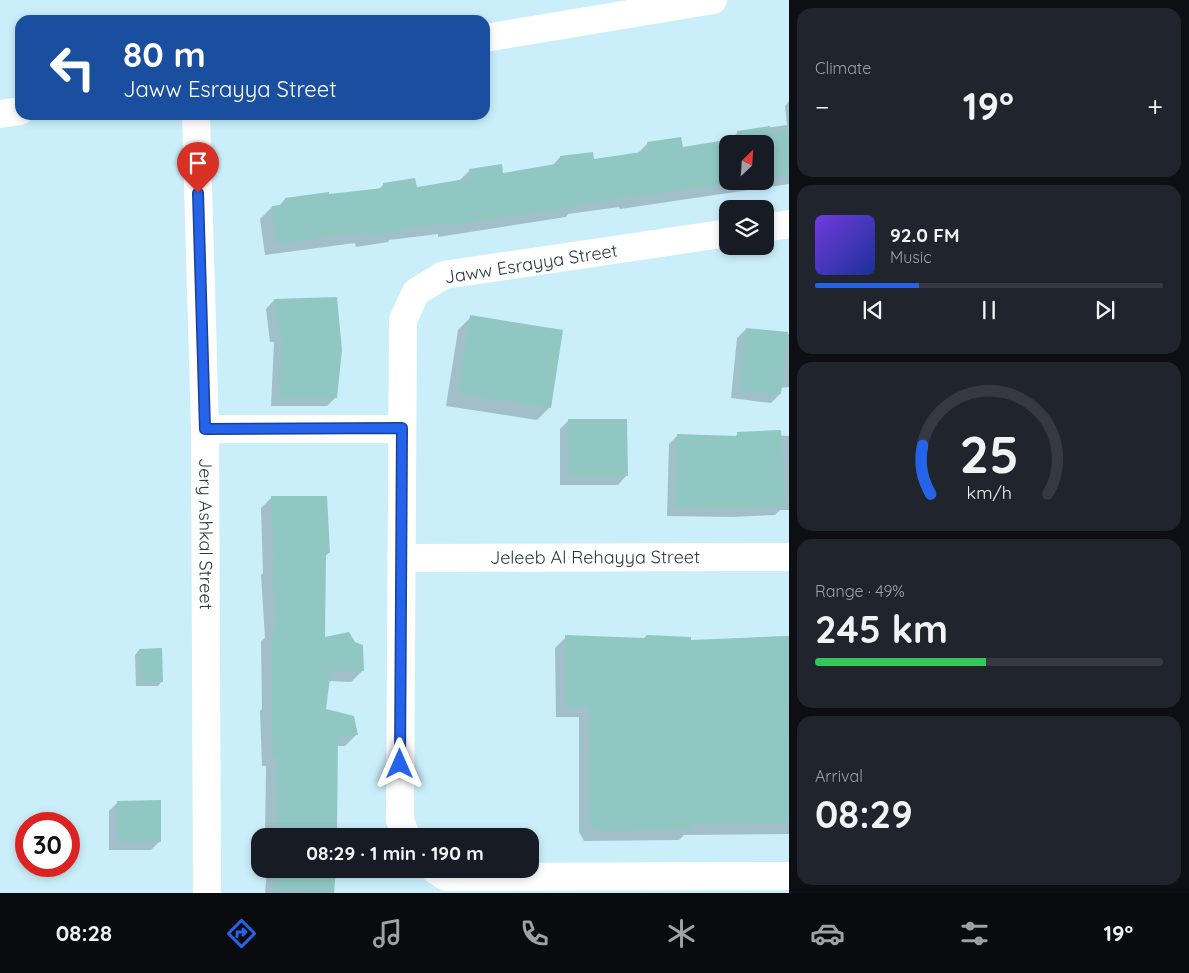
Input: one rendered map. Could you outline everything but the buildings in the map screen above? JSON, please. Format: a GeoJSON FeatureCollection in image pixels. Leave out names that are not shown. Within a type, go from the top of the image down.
{"type":"FeatureCollection","features":[{"type":"Feature","properties":{"kind":"street"},"geometry":{"type":"LineString","coordinates":[[490,37],[713,0]]}},
{"type":"Feature","properties":{"kind":"street"},"geometry":{"type":"LineString","coordinates":[[0,114],[15,112]]}},
{"type":"Feature","properties":{"kind":"street","name":"Jery Ashkal Street"},"geometry":{"type":"LineString","coordinates":[[196,120],[205,429],[207,893]]}},
{"type":"Feature","properties":{"kind":"street"},"geometry":{"type":"LineString","coordinates":[[774,226],[789,224]]}},
{"type":"Feature","properties":{"kind":"street","name":"Jaww Esrayya Street"},"geometry":{"type":"LineString","coordinates":[[403,828],[400,820],[403,320],[416,292],[444,275],[719,234]]}},
{"type":"Feature","properties":{"kind":"street"},"geometry":{"type":"LineString","coordinates":[[205,429],[402,428]]}},
{"type":"Feature","properties":{"kind":"street","name":"Jeleeb Al Rehayya Street"},"geometry":{"type":"LineString","coordinates":[[401,558],[789,557]]}},
{"type":"Feature","properties":{"kind":"street"},"geometry":{"type":"LineString","coordinates":[[479,878],[710,885],[789,876]]}},
{"type":"Feature","properties":{"kind":"route"},"geometry":{"type":"LineString","coordinates":[[198,193],[205,429],[402,428],[400,764]]}}]}
